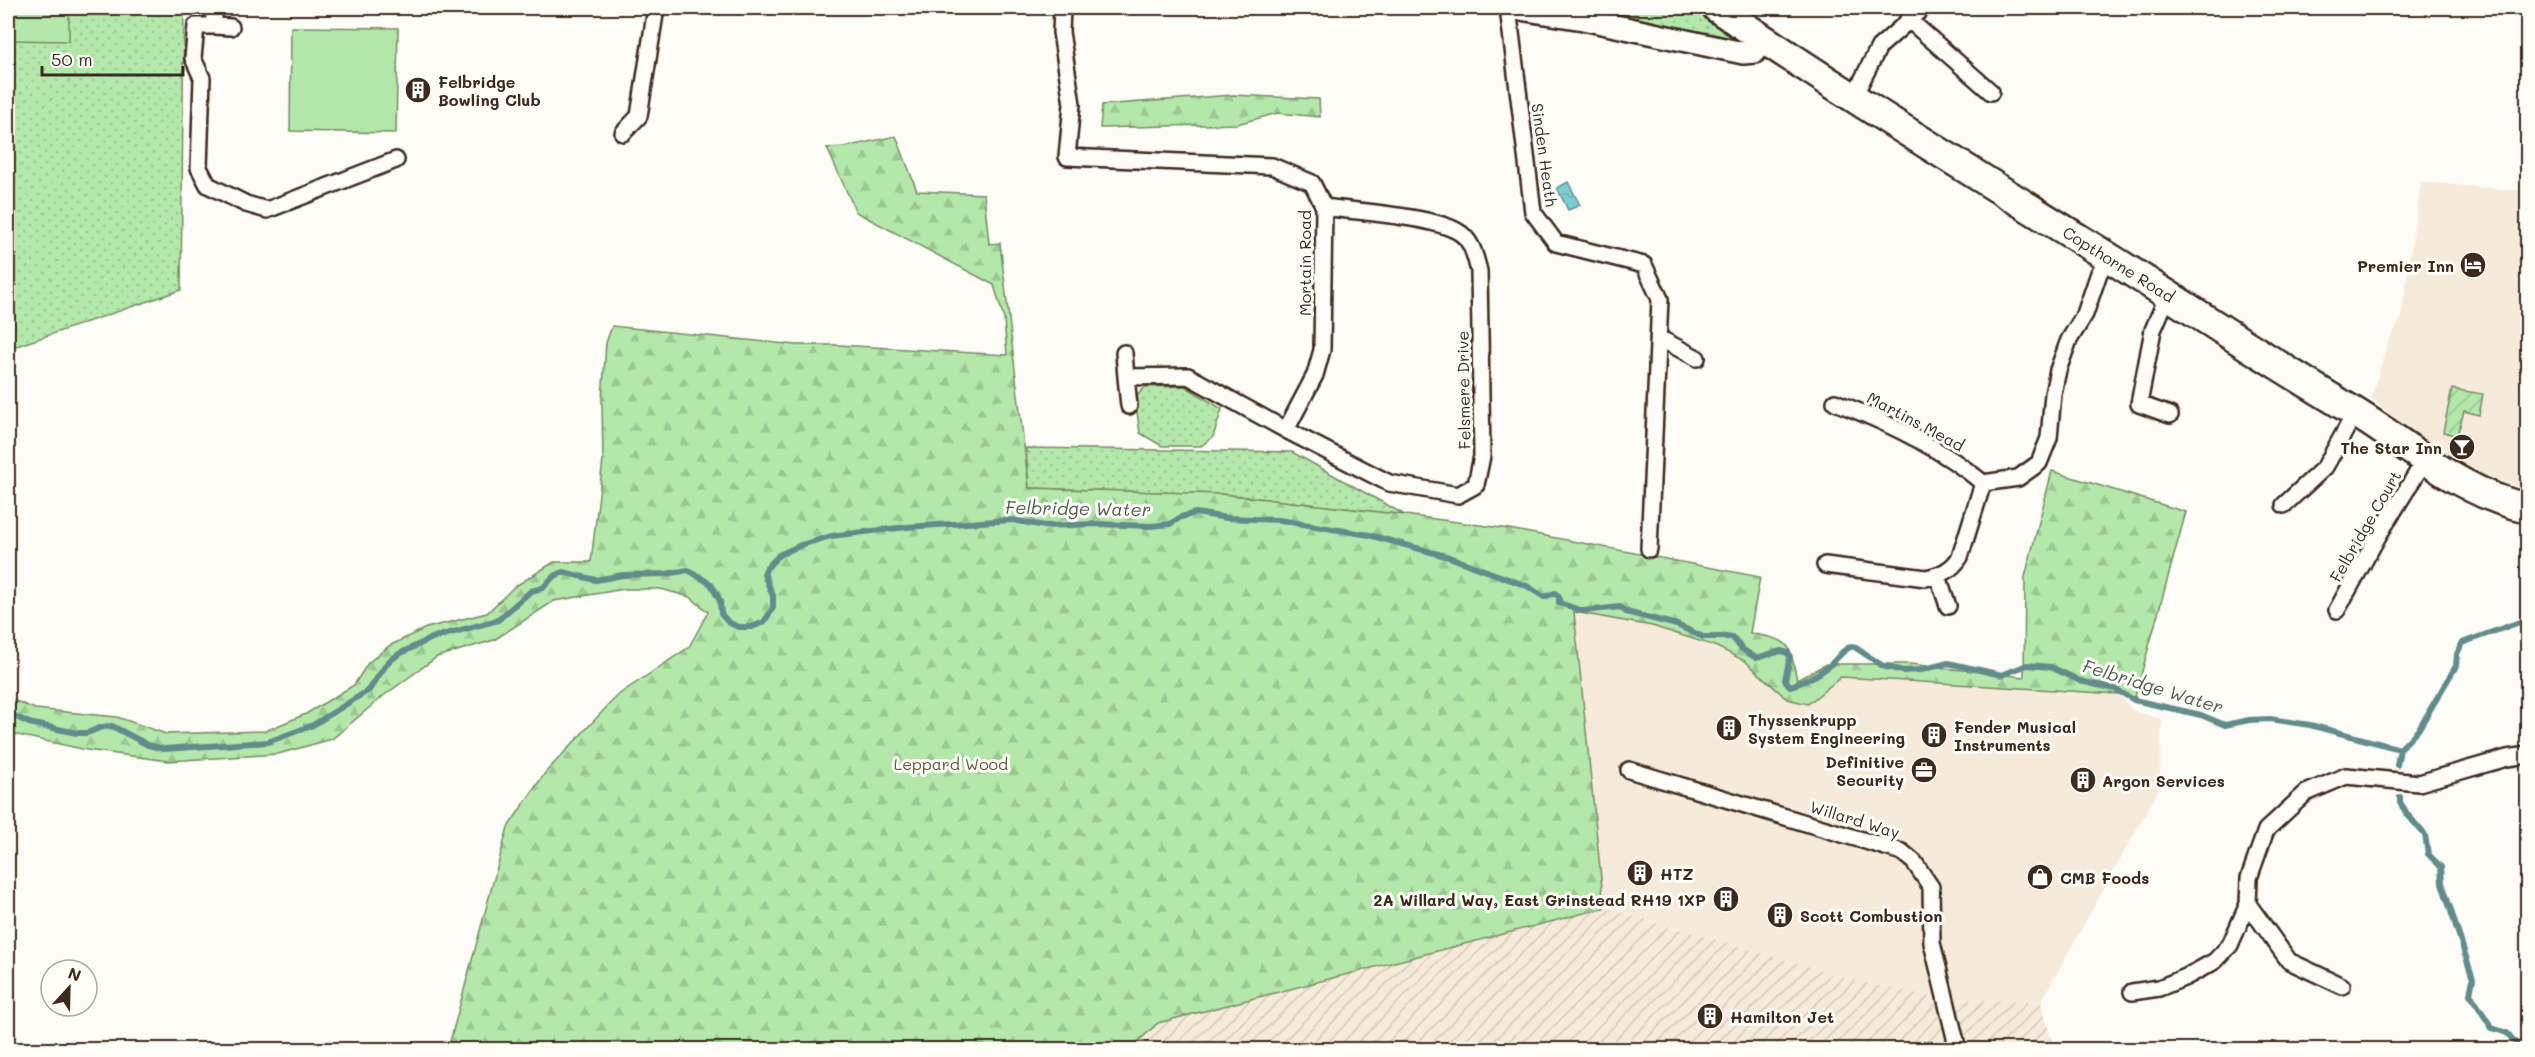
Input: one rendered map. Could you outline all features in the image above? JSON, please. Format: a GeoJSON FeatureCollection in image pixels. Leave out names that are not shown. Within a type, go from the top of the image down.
{"type":"FeatureCollection","features":[{"type":"Feature","properties":{"kind":"highway","name":"Copthorne Road"},"geometry":{"type":"LineString","coordinates":[[1718,8],[1852,98],[2109,257],[2425,460],[2502,502],[2528,508]]}},
{"type":"Feature","properties":{"kind":"street"},"geometry":{"type":"LineString","coordinates":[[214,8],[214,26]]}},
{"type":"Feature","properties":{"kind":"street"},"geometry":{"type":"LineString","coordinates":[[623,133],[639,116],[656,8]]}},
{"type":"Feature","properties":{"kind":"street","name":"Mortain Road"},"geometry":{"type":"LineString","coordinates":[[1062,8],[1061,32],[1072,104],[1067,157],[1272,166],[1312,183],[1324,207],[1322,350],[1315,375],[1286,430]]}},
{"type":"Feature","properties":{"kind":"street","name":"Sinden Heath"},"geometry":{"type":"LineString","coordinates":[[1508,8],[1533,212],[1556,243],[1644,265],[1660,299],[1649,549]]}},
{"type":"Feature","properties":{"kind":"street"},"geometry":{"type":"LineString","coordinates":[[1514,8],[1583,19],[1743,53],[1755,51],[1765,40]]}},
{"type":"Feature","properties":{"kind":"street"},"geometry":{"type":"LineString","coordinates":[[1852,98],[1879,47],[1908,18],[1923,8]]}},
{"type":"Feature","properties":{"kind":"street"},"geometry":{"type":"LineString","coordinates":[[1908,18],[1991,92]]}},
{"type":"Feature","properties":{"kind":"street"},"geometry":{"type":"LineString","coordinates":[[231,27],[196,26],[193,58],[202,78],[199,168],[208,185],[246,204],[267,210],[396,160]]}},
{"type":"Feature","properties":{"kind":"street","name":"Felsmere Drive"},"geometry":{"type":"LineString","coordinates":[[1286,430],[1389,483],[1458,495],[1476,485],[1482,456],[1479,271],[1472,245],[1459,231],[1427,222],[1324,207]]}},
{"type":"Feature","properties":{"kind":"street"},"geometry":{"type":"LineString","coordinates":[[1825,565],[1926,578],[1938,576],[1955,565],[1960,556],[1983,483],[2018,478],[2039,463],[2049,438],[2053,394],[2058,370],[2069,340],[2085,314],[2099,273],[2109,257]]}},
{"type":"Feature","properties":{"kind":"street"},"geometry":{"type":"LineString","coordinates":[[2168,295],[2152,330],[2139,404],[2170,415]]}},
{"type":"Feature","properties":{"kind":"street"},"geometry":{"type":"LineString","coordinates":[[1659,338],[1697,358]]}},
{"type":"Feature","properties":{"kind":"street"},"geometry":{"type":"LineString","coordinates":[[1124,353],[1129,406]]}},
{"type":"Feature","properties":{"kind":"street"},"geometry":{"type":"LineString","coordinates":[[1126,376],[1188,376],[1286,430]]}},
{"type":"Feature","properties":{"kind":"street","name":"Martins Mead"},"geometry":{"type":"LineString","coordinates":[[1835,402],[1882,421],[1957,462],[1983,483]]}},
{"type":"Feature","properties":{"kind":"street"},"geometry":{"type":"LineString","coordinates":[[2284,506],[2325,467],[2355,413]]}},
{"type":"Feature","properties":{"kind":"street","name":"Felbridge Court"},"geometry":{"type":"LineString","coordinates":[[2337,610],[2378,536],[2425,460]]}},
{"type":"Feature","properties":{"kind":"street"},"geometry":{"type":"LineString","coordinates":[[1938,576],[1948,606]]}},
{"type":"Feature","properties":{"kind":"street"},"geometry":{"type":"LineString","coordinates":[[2132,992],[2159,988],[2186,977],[2215,961],[2230,945],[2248,904],[2249,878],[2266,830],[2306,793],[2346,776],[2419,783],[2507,758],[2528,756]]}},
{"type":"Feature","properties":{"kind":"street","name":"Willard Way"},"geometry":{"type":"LineString","coordinates":[[1629,770],[1902,852],[1914,861],[1931,887],[1932,943],[1959,1050]]}},
{"type":"Feature","properties":{"kind":"street"},"geometry":{"type":"LineString","coordinates":[[2248,904],[2289,961],[2342,986]]}},
{"type":"Feature","properties":{"kind":"shaded area"},"geometry":{"type":"Polygon","coordinates":[[[2421,182],[2527,191],[2527,490],[2471,471],[2429,447],[2371,398],[2388,342],[2401,318],[2421,182]]]}},
{"type":"Feature","properties":{"kind":"shaded area"},"geometry":{"type":"Polygon","coordinates":[[[1574,611],[1652,626],[1715,646],[1745,661],[1787,699],[1841,677],[2118,694],[2133,711],[2162,719],[2159,789],[2041,1002],[1945,999],[1870,984],[1604,908],[1574,611]]]}},
{"type":"Feature","properties":{"kind":"shaded area"},"geometry":{"type":"Polygon","coordinates":[[[1604,908],[1870,984],[1945,999],[2041,1002],[2054,1049],[1130,1050],[1158,1023],[1604,908]]]}},
{"type":"Feature","properties":{"kind":"green space"},"geometry":{"type":"Polygon","coordinates":[[[8,8],[184,8],[181,290],[8,349],[8,8]]]}},
{"type":"Feature","properties":{"kind":"green space"},"geometry":{"type":"Polygon","coordinates":[[[1568,8],[1701,8],[1729,26],[1730,34],[1727,40],[1568,8]]]}},
{"type":"Feature","properties":{"kind":"green space"},"geometry":{"type":"Polygon","coordinates":[[[8,9],[69,9],[69,41],[8,40],[8,9]]]}},
{"type":"Feature","properties":{"kind":"green space"},"geometry":{"type":"Polygon","coordinates":[[[291,27],[398,28],[396,133],[290,131],[291,27]]]}},
{"type":"Feature","properties":{"kind":"green space"},"geometry":{"type":"Polygon","coordinates":[[[1233,95],[1319,99],[1320,117],[1278,113],[1237,124],[1100,128],[1102,105],[1233,95]]]}},
{"type":"Feature","properties":{"kind":"green space","name":"Leppard Wood"},"geometry":{"type":"Polygon","coordinates":[[[896,136],[917,191],[984,194],[989,244],[1000,243],[1029,488],[1221,494],[1509,529],[1760,577],[1750,633],[1774,638],[1786,644],[1792,657],[1797,680],[1826,664],[1910,664],[2024,677],[2025,577],[2052,471],[2186,512],[2135,697],[2118,694],[1841,677],[1808,704],[1787,699],[1745,661],[1715,646],[1652,626],[1574,612],[1604,908],[1158,1023],[1130,1049],[448,1049],[508,827],[545,773],[618,695],[689,647],[708,612],[690,597],[661,589],[624,589],[554,601],[494,640],[437,657],[382,697],[332,739],[278,754],[168,761],[87,750],[8,733],[8,698],[35,709],[117,717],[166,734],[265,731],[306,714],[354,685],[368,663],[389,646],[426,628],[487,613],[514,587],[554,562],[591,562],[603,460],[602,400],[606,343],[612,326],[796,345],[838,345],[1007,355],[1004,319],[994,285],[856,212],[827,148],[845,147],[896,136]]]}},
{"type":"Feature","properties":{"kind":"green space"},"geometry":{"type":"Polygon","coordinates":[[[1185,386],[1222,409],[1213,437],[1201,446],[1162,446],[1140,433],[1135,398],[1145,387],[1185,386]]]}},
{"type":"Feature","properties":{"kind":"green space"},"geometry":{"type":"Polygon","coordinates":[[[2452,389],[2483,394],[2479,415],[2464,411],[2457,436],[2443,432],[2452,389]]]}},
{"type":"Feature","properties":{"kind":"green space"},"geometry":{"type":"Polygon","coordinates":[[[1026,448],[1292,452],[1405,515],[1221,494],[1029,488],[1026,448]]]}},
{"type":"Feature","properties":{"kind":"water"},"geometry":{"type":"Polygon","coordinates":[[[1568,182],[1580,205],[1568,210],[1557,188],[1568,182]]]}},
{"type":"Feature","properties":{"kind":"waterway","name":"Felbridge Water"},"geometry":{"type":"LineString","coordinates":[[8,713],[29,723],[77,733],[87,733],[112,726],[148,745],[164,749],[268,742],[313,725],[369,690],[388,662],[399,654],[432,638],[498,620],[531,591],[543,588],[553,577],[563,572],[596,580],[623,575],[666,574],[688,570],[711,584],[720,601],[721,614],[728,622],[738,627],[752,627],[764,622],[773,608],[773,596],[764,574],[766,569],[779,555],[801,545],[831,536],[907,527],[1012,520],[1045,526],[1098,524],[1151,526],[1170,524],[1181,517],[1196,513],[1227,518],[1279,520],[1369,535],[1449,557],[1527,586],[1544,597],[1555,593],[1559,597],[1559,603],[1583,611],[1620,607],[1626,612],[1677,625],[1703,637],[1732,637],[1742,649],[1756,658],[1781,651],[1788,653],[1790,657],[1785,680],[1790,686],[1819,673],[1853,646],[1883,666],[1903,671],[1921,670],[1948,663],[2002,675],[2027,665],[2051,667],[2080,681],[2115,689],[2134,700],[2201,715],[2225,725],[2270,719],[2310,725],[2400,749],[2397,765]]}},
{"type":"Feature","properties":{"kind":"waterway"},"geometry":{"type":"LineString","coordinates":[[2400,749],[2418,730],[2456,666],[2457,654],[2462,643],[2528,619]]}},
{"type":"Feature","properties":{"kind":"waterway","name":"Felbridge Water"},"geometry":{"type":"LineString","coordinates":[[2400,797],[2400,803],[2407,814],[2425,835],[2428,854],[2441,867],[2442,883],[2473,979],[2470,994],[2492,1028],[2507,1033],[2522,1050]]}},
{"type":"Feature","properties":{"kind":"place","name":"Felbridge Bowling Club"},"geometry":{"type":"Point","coordinates":[418,90]}},
{"type":"Feature","properties":{"kind":"place","name":"Premier Inn"},"geometry":{"type":"Point","coordinates":[2473,265]}},
{"type":"Feature","properties":{"kind":"place","name":"The Star Inn"},"geometry":{"type":"Point","coordinates":[2462,447]}},
{"type":"Feature","properties":{"kind":"place","name":"Thyssenkrupp System Engineering"},"geometry":{"type":"Point","coordinates":[1729,728]}},
{"type":"Feature","properties":{"kind":"place","name":"Fender Musical Instruments"},"geometry":{"type":"Point","coordinates":[1934,735]}},
{"type":"Feature","properties":{"kind":"place","name":"Definitive Security"},"geometry":{"type":"Point","coordinates":[1924,770]}},
{"type":"Feature","properties":{"kind":"place","name":"Argon Services"},"geometry":{"type":"Point","coordinates":[2083,780]}},
{"type":"Feature","properties":{"kind":"place","name":"HTZ"},"geometry":{"type":"Point","coordinates":[1640,873]}},
{"type":"Feature","properties":{"kind":"place","name":"CMB Foods"},"geometry":{"type":"Point","coordinates":[2040,877]}},
{"type":"Feature","properties":{"kind":"place","name":"2A Willard Way, East Grinstead RH19 1XP"},"geometry":{"type":"Point","coordinates":[1726,899]}},
{"type":"Feature","properties":{"kind":"place","name":"Scott Combustion"},"geometry":{"type":"Point","coordinates":[1780,915]}},
{"type":"Feature","properties":{"kind":"place","name":"Hamilton Jet"},"geometry":{"type":"Point","coordinates":[1710,1016]}}]}
